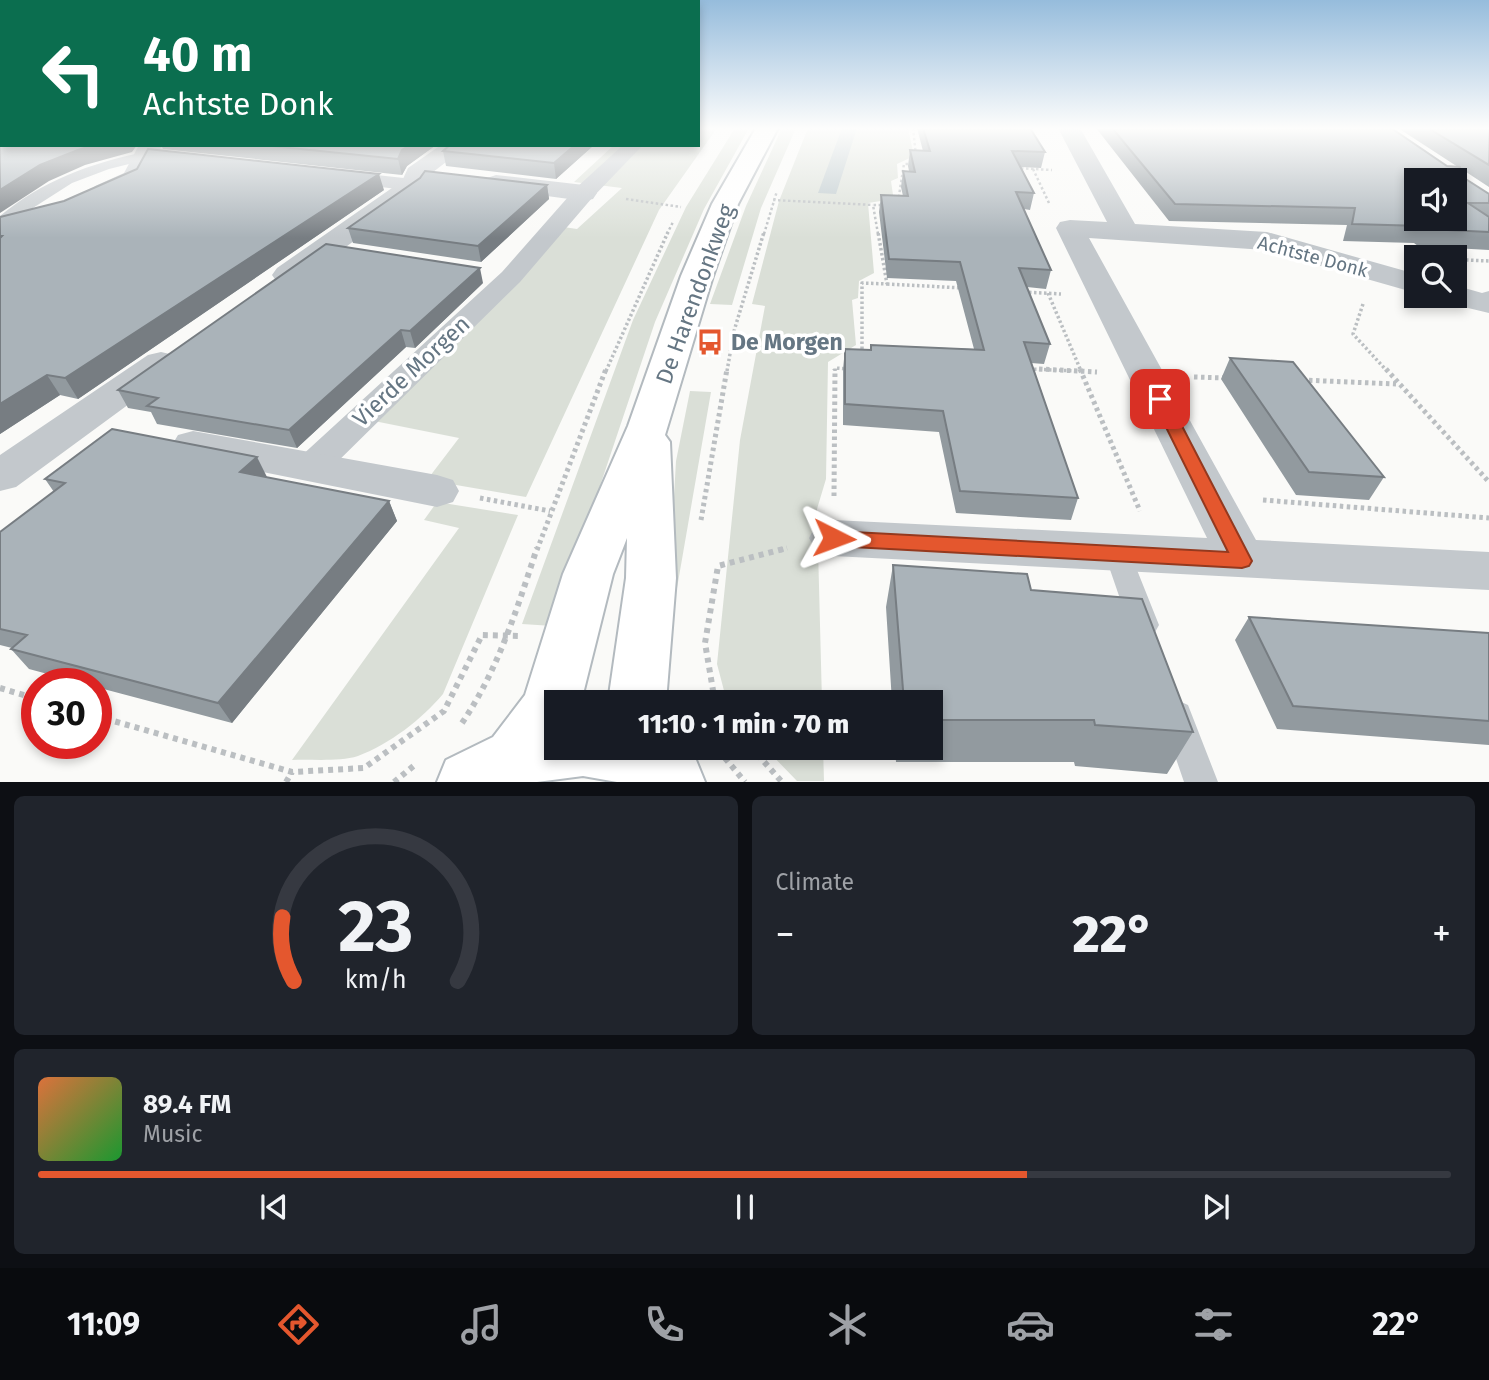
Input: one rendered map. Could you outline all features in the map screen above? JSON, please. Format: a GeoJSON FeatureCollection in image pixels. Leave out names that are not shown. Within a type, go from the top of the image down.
{"type":"FeatureCollection","features":[{"type":"Feature","properties":{"kind":"main road","name":"De Harendonkweg"},"geometry":{"type":"LineString","coordinates":[[479,757],[535,734],[551,705],[588,574],[648,426],[697,276],[725,204],[747,164]]}},
{"type":"Feature","properties":{"kind":"main road","name":"De Harendonkweg"},"geometry":{"type":"LineString","coordinates":[[639,690],[651,578],[648,426]]}},
{"type":"Feature","properties":{"kind":"main road"},"geometry":{"type":"LineString","coordinates":[[479,757],[585,748],[619,752],[656,765]]}},
{"type":"Feature","properties":{"kind":"street"},"geometry":{"type":"LineString","coordinates":[[0,226],[62,209],[134,178],[146,164]]}},
{"type":"Feature","properties":{"kind":"street"},"geometry":{"type":"LineString","coordinates":[[268,289],[325,249],[433,164]]}},
{"type":"Feature","properties":{"kind":"street","name":"Vierde Morgen"},"geometry":{"type":"LineString","coordinates":[[312,466],[498,275],[614,164]]}},
{"type":"Feature","properties":{"kind":"street"},"geometry":{"type":"LineString","coordinates":[[1092,164],[1125,231]]}},
{"type":"Feature","properties":{"kind":"street"},"geometry":{"type":"LineString","coordinates":[[319,175],[466,179],[584,193]]}},
{"type":"Feature","properties":{"kind":"street","name":"Achtste Donk"},"geometry":{"type":"LineString","coordinates":[[1242,561],[1070,228],[1267,241],[1404,281]]}},
{"type":"Feature","properties":{"kind":"street"},"geometry":{"type":"LineString","coordinates":[[325,249],[365,255]]}},
{"type":"Feature","properties":{"kind":"street"},"geometry":{"type":"LineString","coordinates":[[0,476],[188,345]]}},
{"type":"Feature","properties":{"kind":"street"},"geometry":{"type":"LineString","coordinates":[[74,425],[312,466],[437,491]]}},
{"type":"Feature","properties":{"kind":"street"},"geometry":{"type":"LineString","coordinates":[[834,538],[1139,556],[1489,572]]}},
{"type":"Feature","properties":{"kind":"lane"},"geometry":{"type":"LineString","coordinates":[[1139,556],[1155,656]]}},
{"type":"Feature","properties":{"kind":"lane"},"geometry":{"type":"LineString","coordinates":[[1169,693],[1201,782]]}},
{"type":"Feature","properties":{"kind":"path"},"geometry":{"type":"LineString","coordinates":[[773,200],[897,205],[904,164]]}},
{"type":"Feature","properties":{"kind":"path"},"geometry":{"type":"LineString","coordinates":[[1007,168],[1096,171]]}},
{"type":"Feature","properties":{"kind":"path"},"geometry":{"type":"LineString","coordinates":[[699,533],[734,331],[778,188]]}},
{"type":"Feature","properties":{"kind":"path"},"geometry":{"type":"LineString","coordinates":[[584,193],[681,206]]}},
{"type":"Feature","properties":{"kind":"path"},"geometry":{"type":"LineString","coordinates":[[479,757],[473,709],[505,636],[550,511],[626,318],[688,195]]}},
{"type":"Feature","properties":{"kind":"path"},"geometry":{"type":"LineString","coordinates":[[873,205],[887,284]]}},
{"type":"Feature","properties":{"kind":"path"},"geometry":{"type":"LineString","coordinates":[[1467,260],[1489,261]]}},
{"type":"Feature","properties":{"kind":"path"},"geometry":{"type":"LineString","coordinates":[[1374,272],[1353,334],[1396,384],[1489,482]]}},
{"type":"Feature","properties":{"kind":"path"},"geometry":{"type":"LineString","coordinates":[[862,357],[862,283],[967,289]]}},
{"type":"Feature","properties":{"kind":"path"},"geometry":{"type":"LineString","coordinates":[[1021,292],[1108,297]]}},
{"type":"Feature","properties":{"kind":"path"},"geometry":{"type":"LineString","coordinates":[[1048,293],[1081,372],[1139,556]]}},
{"type":"Feature","properties":{"kind":"path"},"geometry":{"type":"LineString","coordinates":[[713,690],[705,643],[718,566],[834,538],[835,368],[862,370]]}},
{"type":"Feature","properties":{"kind":"path"},"geometry":{"type":"LineString","coordinates":[[1020,368],[1230,378]]}},
{"type":"Feature","properties":{"kind":"path"},"geometry":{"type":"LineString","coordinates":[[1299,380],[1396,384]]}},
{"type":"Feature","properties":{"kind":"path"},"geometry":{"type":"LineString","coordinates":[[437,491],[550,511]]}},
{"type":"Feature","properties":{"kind":"path"},"geometry":{"type":"LineString","coordinates":[[1209,496],[1489,518]]}},
{"type":"Feature","properties":{"kind":"path"},"geometry":{"type":"LineString","coordinates":[[112,721],[292,772],[364,768],[444,711],[482,635],[570,638]]}},
{"type":"Feature","properties":{"kind":"path"},"geometry":{"type":"LineString","coordinates":[[643,640],[705,643]]}},
{"type":"Feature","properties":{"kind":"path"},"geometry":{"type":"LineString","coordinates":[[0,688],[21,694]]}},
{"type":"Feature","properties":{"kind":"path"},"geometry":{"type":"LineString","coordinates":[[763,760],[782,782]]}},
{"type":"Feature","properties":{"kind":"path"},"geometry":{"type":"LineString","coordinates":[[286,782],[292,772]]}},
{"type":"Feature","properties":{"kind":"shaded area"},"geometry":{"type":"Polygon","coordinates":[[[593,164],[691,164],[659,210],[526,497],[427,480],[459,438],[369,420],[550,225],[577,229],[622,188],[574,182],[593,164]]]}},
{"type":"Feature","properties":{"kind":"shaded area"},"geometry":{"type":"Polygon","coordinates":[[[712,164],[729,164],[704,209],[655,322],[553,626],[522,624],[633,320],[686,207],[712,164]]]}},
{"type":"Feature","properties":{"kind":"shaded area"},"geometry":{"type":"Polygon","coordinates":[[[765,164],[780,164],[761,208],[732,305],[710,304],[746,206],[765,164]]]}},
{"type":"Feature","properties":{"kind":"shaded area"},"geometry":{"type":"Polygon","coordinates":[[[794,164],[897,164],[898,178],[891,181],[893,195],[887,200],[868,203],[874,273],[859,281],[858,298],[852,300],[856,345],[828,362],[826,479],[817,509],[822,690],[724,690],[717,664],[740,440],[765,306],[752,304],[779,201],[794,164]]]}},
{"type":"Feature","properties":{"kind":"shaded area"},"geometry":{"type":"Polygon","coordinates":[[[829,164],[845,164],[836,194],[818,193],[829,164]]]}},
{"type":"Feature","properties":{"kind":"shaded area"},"geometry":{"type":"Polygon","coordinates":[[[690,391],[711,392],[677,588],[669,586],[676,461],[690,391]]]}},
{"type":"Feature","properties":{"kind":"shaded area"},"geometry":{"type":"Polygon","coordinates":[[[437,502],[518,515],[443,694],[405,730],[370,751],[342,759],[292,760],[459,528],[424,520],[437,502]]]}},
{"type":"Feature","properties":{"kind":"shaded area"},"geometry":{"type":"Polygon","coordinates":[[[777,760],[823,760],[824,781],[797,781],[777,760]]]}},
{"type":"Feature","properties":{"kind":"building"},"geometry":{"type":"Polygon","coordinates":[[[0,164],[41,164],[40,165],[0,190],[0,164]]]}},
{"type":"Feature","properties":{"kind":"building"},"geometry":{"type":"Polygon","coordinates":[[[139,164],[291,164],[379,174],[65,378],[47,375],[0,404],[0,217],[64,201],[137,169],[139,164]]]}},
{"type":"Feature","properties":{"kind":"building"},"geometry":{"type":"Polygon","coordinates":[[[913,164],[1019,164],[1034,193],[1016,192],[1051,270],[1019,268],[1050,344],[1024,342],[1078,498],[960,491],[943,411],[845,404],[845,349],[871,350],[871,345],[984,350],[960,262],[889,259],[881,195],[908,196],[903,171],[915,172],[913,164]]]}},
{"type":"Feature","properties":{"kind":"building"},"geometry":{"type":"Polygon","coordinates":[[[1142,164],[1445,164],[1460,167],[1404,168],[1404,225],[1352,224],[1355,208],[1175,204],[1142,164]]]}},
{"type":"Feature","properties":{"kind":"building"},"geometry":{"type":"Polygon","coordinates":[[[425,171],[547,185],[478,246],[348,228],[420,178],[425,171]]]}},
{"type":"Feature","properties":{"kind":"building"},"geometry":{"type":"Polygon","coordinates":[[[1467,180],[1489,194],[1489,203],[1468,203],[1489,217],[1489,232],[1467,231],[1467,180]]]}},
{"type":"Feature","properties":{"kind":"building"},"geometry":{"type":"Polygon","coordinates":[[[326,244],[480,268],[410,331],[401,330],[289,430],[147,406],[158,398],[118,390],[326,244]]]}},
{"type":"Feature","properties":{"kind":"building"},"geometry":{"type":"Polygon","coordinates":[[[1230,358],[1293,362],[1384,477],[1309,472],[1230,358]]]}},
{"type":"Feature","properties":{"kind":"building"},"geometry":{"type":"Polygon","coordinates":[[[112,429],[257,457],[240,472],[389,501],[218,703],[112,675],[112,668],[84,668],[11,649],[27,635],[0,629],[0,532],[65,483],[45,479],[112,429]]]}},
{"type":"Feature","properties":{"kind":"building"},"geometry":{"type":"Polygon","coordinates":[[[893,565],[1027,574],[1031,590],[1142,599],[1193,732],[1095,725],[1094,720],[943,720],[943,690],[903,690],[893,565]]]}},
{"type":"Feature","properties":{"kind":"building"},"geometry":{"type":"Polygon","coordinates":[[[1249,617],[1489,633],[1489,721],[1293,706],[1249,617]]]}},
{"type":"Feature","properties":{"kind":"place","name":"De Morgen"},"geometry":{"type":"Point","coordinates":[710,342]}},
{"type":"Feature","properties":{"kind":"route"},"geometry":{"type":"LineString","coordinates":[[834,538],[1242,561],[1160,399]]}}]}
